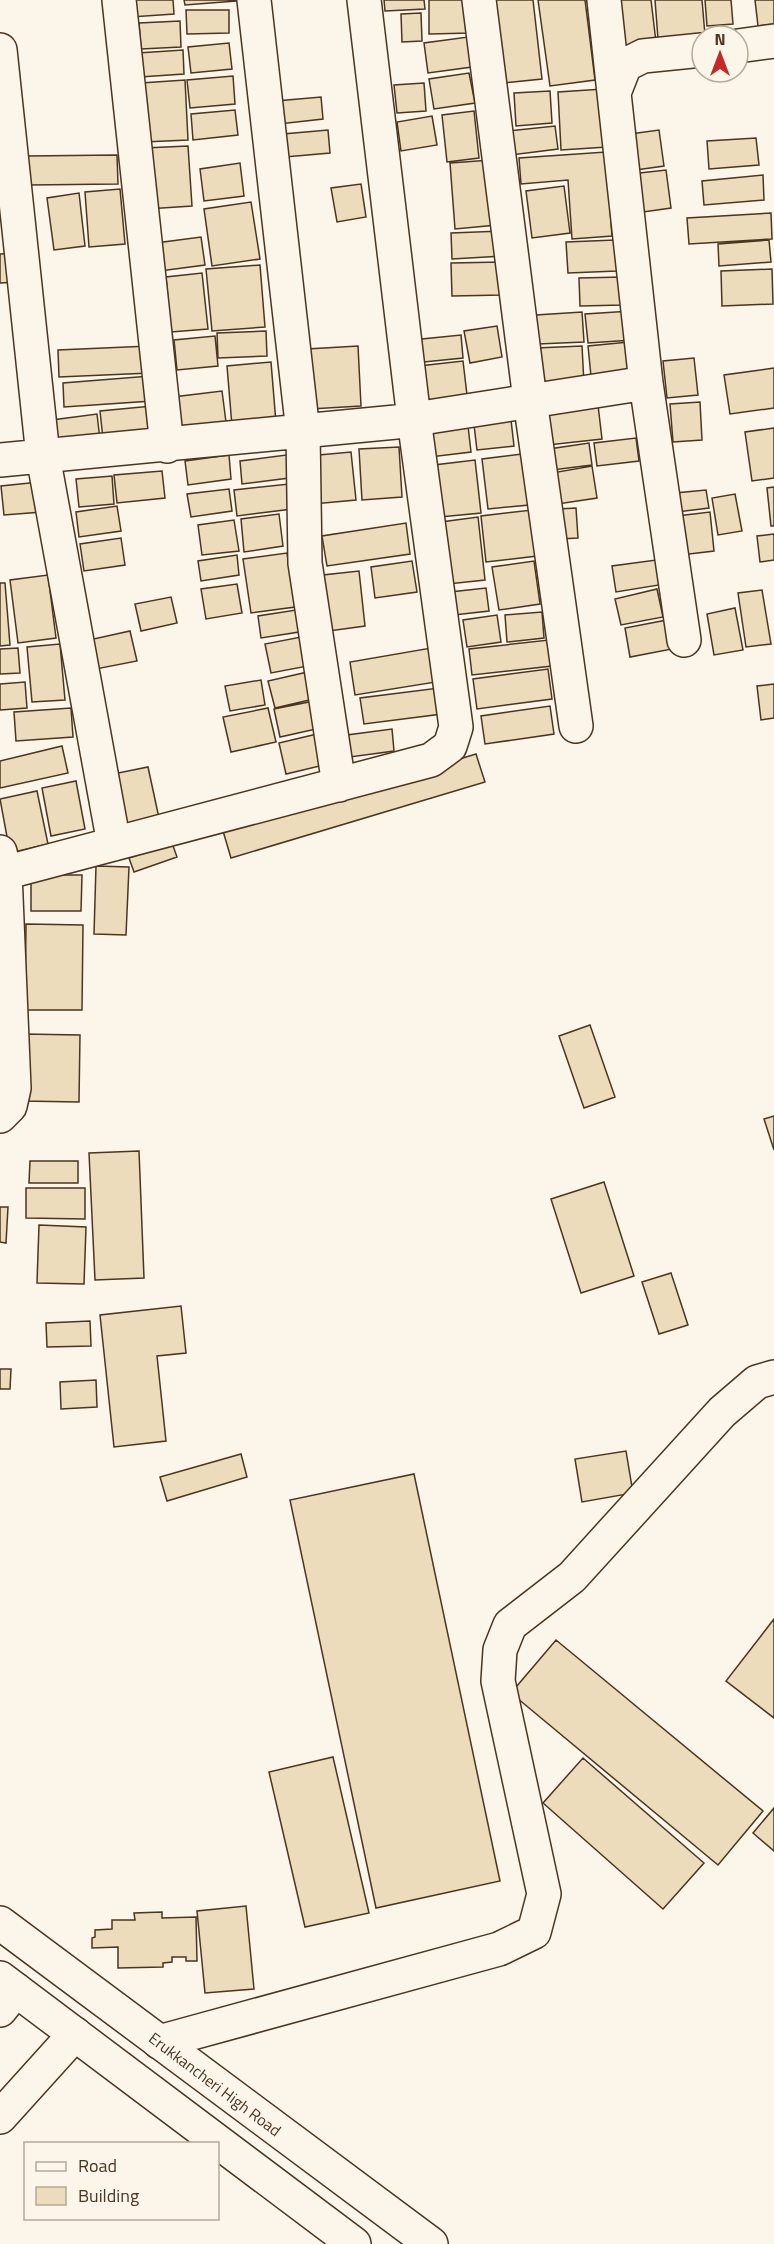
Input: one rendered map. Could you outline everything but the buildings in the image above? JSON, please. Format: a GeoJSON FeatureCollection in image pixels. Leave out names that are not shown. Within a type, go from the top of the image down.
{"type":"FeatureCollection","features":[{"type":"Feature","properties":{"kind":"street"},"geometry":{"type":"LineString","coordinates":[[120,0],[167,446]]}},
{"type":"Feature","properties":{"kind":"street"},"geometry":{"type":"LineString","coordinates":[[254,0],[303,432],[305,563],[339,785]]}},
{"type":"Feature","properties":{"kind":"street"},"geometry":{"type":"LineString","coordinates":[[0,1116],[10,1106],[14,1088],[2,866],[114,844],[339,785],[431,760],[450,746],[456,727],[414,419],[364,0]]}},
{"type":"Feature","properties":{"kind":"street"},"geometry":{"type":"LineString","coordinates":[[479,0],[530,400],[576,726]]}},
{"type":"Feature","properties":{"kind":"street"},"geometry":{"type":"LineString","coordinates":[[604,0],[646,383],[684,640]]}},
{"type":"Feature","properties":{"kind":"street"},"geometry":{"type":"LineString","coordinates":[[750,45],[774,42]]}},
{"type":"Feature","properties":{"kind":"street"},"geometry":{"type":"LineString","coordinates":[[0,50],[43,456],[114,844]]}},
{"type":"Feature","properties":{"kind":"street"},"geometry":{"type":"LineString","coordinates":[[614,93],[625,65],[643,56],[690,51]]}},
{"type":"Feature","properties":{"kind":"street"},"geometry":{"type":"LineString","coordinates":[[0,460],[167,446],[414,419],[646,383]]}},
{"type":"Feature","properties":{"kind":"street"},"geometry":{"type":"LineString","coordinates":[[159,2042],[499,1949],[534,1932],[544,1894],[498,1681],[500,1650],[510,1625],[572,1577],[722,1412],[757,1382],[774,1377]]}},
{"type":"Feature","properties":{"kind":"street","name":"Erukkancheri High Road"},"geometry":{"type":"LineString","coordinates":[[0,1923],[431,2244]]}},
{"type":"Feature","properties":{"kind":"street"},"geometry":{"type":"LineString","coordinates":[[5,1993],[75,2034],[218,2142]]}},
{"type":"Feature","properties":{"kind":"street"},"geometry":{"type":"LineString","coordinates":[[0,2117],[75,2034]]}},
{"type":"Feature","properties":{"kind":"street"},"geometry":{"type":"LineString","coordinates":[[219,2142],[354,2244]]}}]}
